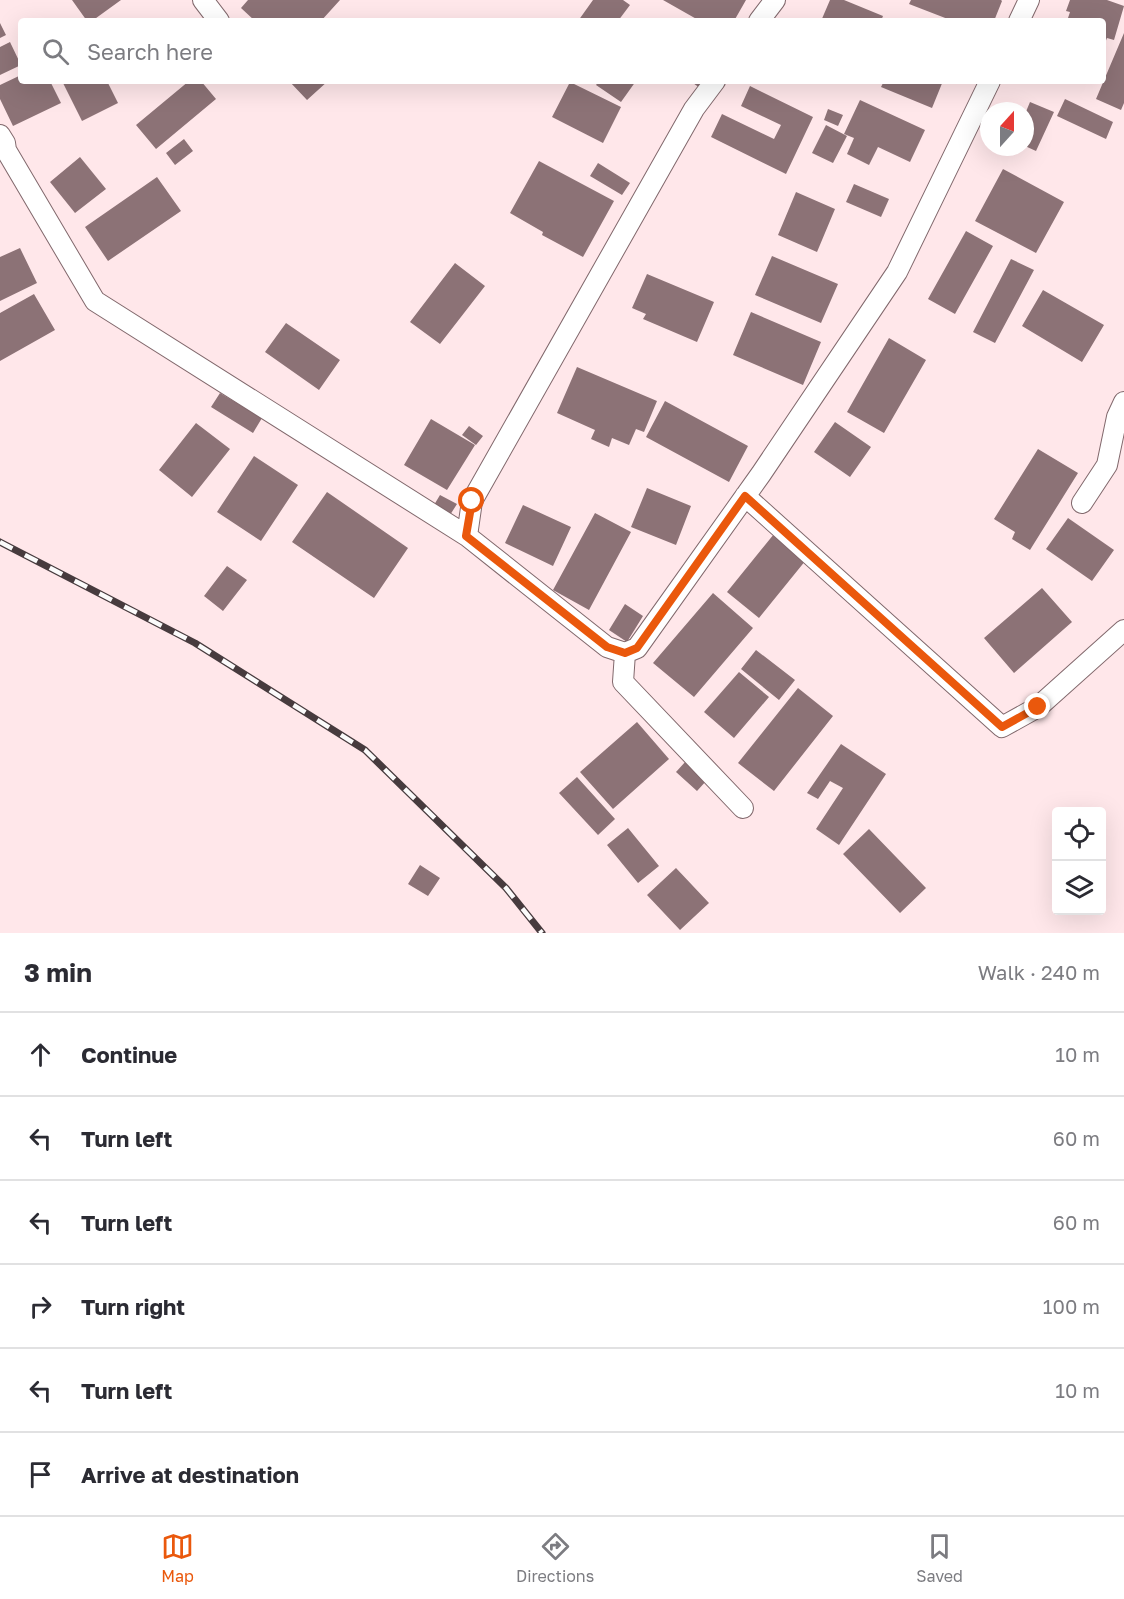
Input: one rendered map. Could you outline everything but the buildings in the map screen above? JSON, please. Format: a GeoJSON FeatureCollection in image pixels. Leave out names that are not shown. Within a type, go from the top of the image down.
{"type":"FeatureCollection","features":[{"type":"Feature","properties":{"kind":"street"},"geometry":{"type":"LineString","coordinates":[[204,0],[217,18]]}},
{"type":"Feature","properties":{"kind":"street"},"geometry":{"type":"LineString","coordinates":[[761,18],[775,0]]}},
{"type":"Feature","properties":{"kind":"street"},"geometry":{"type":"LineString","coordinates":[[1020,18],[1029,0]]}},
{"type":"Feature","properties":{"kind":"street"},"geometry":{"type":"LineString","coordinates":[[466,536],[472,501],[694,109],[713,84]]}},
{"type":"Feature","properties":{"kind":"street"},"geometry":{"type":"LineString","coordinates":[[0,135],[5,142],[6,150],[95,301],[466,536],[607,647],[625,653],[637,648],[745,496],[897,272],[989,84]]}},
{"type":"Feature","properties":{"kind":"street"},"geometry":{"type":"LineString","coordinates":[[1082,503],[1107,465],[1117,417],[1124,402]]}},
{"type":"Feature","properties":{"kind":"street"},"geometry":{"type":"LineString","coordinates":[[745,496],[1002,727],[1038,707],[1124,630]]}},
{"type":"Feature","properties":{"kind":"street"},"geometry":{"type":"LineString","coordinates":[[625,653],[623,682],[742,808]]}},
{"type":"Feature","properties":{"kind":"railway"},"geometry":{"type":"LineString","coordinates":[[0,542],[195,643],[365,750],[506,888],[542,933]]}},
{"type":"Feature","properties":{"kind":"route"},"geometry":{"type":"LineString","coordinates":[[472,501],[466,536],[607,647],[625,653],[637,648],[745,496],[1002,727],[1038,707]]}}]}
